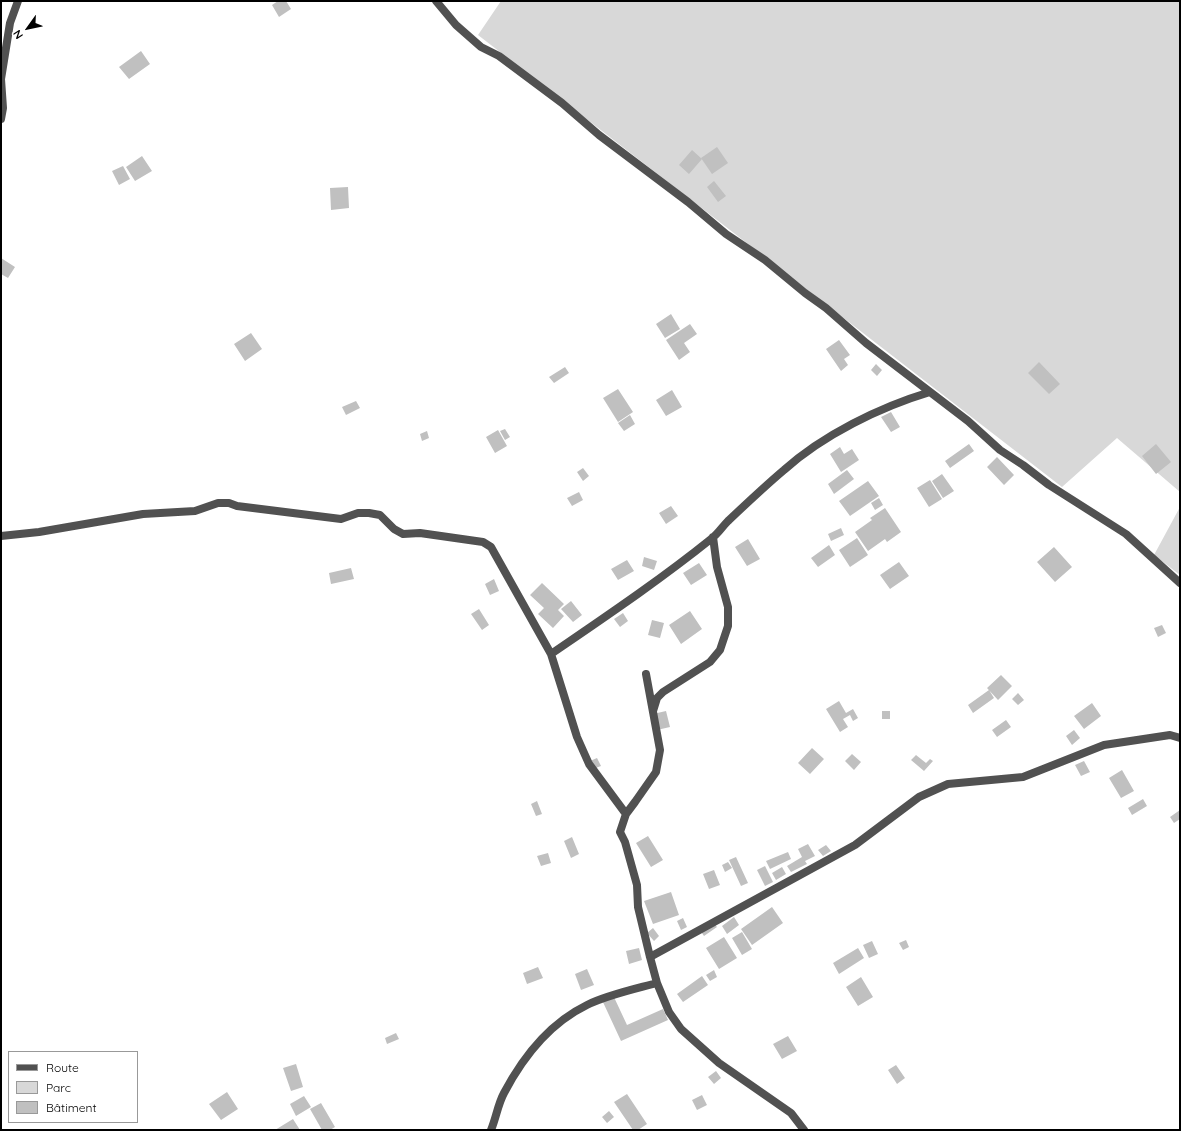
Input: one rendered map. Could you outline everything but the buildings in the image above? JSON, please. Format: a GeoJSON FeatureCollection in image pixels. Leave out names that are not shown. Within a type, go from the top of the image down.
{"type":"FeatureCollection","features":[{"type":"Feature","properties":{"kind":"street"},"geometry":{"type":"LineString","coordinates":[[1,119],[3,108],[1,79],[10,22],[18,1]]}},
{"type":"Feature","properties":{"kind":"street"},"geometry":{"type":"LineString","coordinates":[[436,1],[456,26],[481,47],[499,56],[562,103],[599,135],[688,202],[726,234],[765,260],[826,308],[866,343],[968,422],[1000,450],[1049,485],[1126,534],[1180,583]]}},
{"type":"Feature","properties":{"kind":"street"},"geometry":{"type":"LineString","coordinates":[[551,654],[637,595],[713,537],[744,506],[806,451],[875,413],[904,400],[930,392]]}},
{"type":"Feature","properties":{"kind":"street"},"geometry":{"type":"LineString","coordinates":[[1,536],[39,532],[142,514],[195,511],[218,503],[229,503],[237,506],[341,519],[358,513],[369,513],[380,515],[394,529],[404,534],[420,534],[483,542],[491,547],[551,654],[577,737],[589,764],[626,814]]}},
{"type":"Feature","properties":{"kind":"street"},"geometry":{"type":"LineString","coordinates":[[652,713],[657,698],[663,692],[710,662],[720,650],[728,626],[728,607],[717,567],[713,537]]}},
{"type":"Feature","properties":{"kind":"street"},"geometry":{"type":"LineString","coordinates":[[646,674],[660,750],[656,772],[626,814],[620,832],[625,842],[637,885],[638,907],[657,983],[669,1012],[681,1028],[719,1063],[791,1113],[804,1130]]}},
{"type":"Feature","properties":{"kind":"street"},"geometry":{"type":"LineString","coordinates":[[650,957],[855,845],[919,797],[948,784],[1023,777],[1104,745],[1170,735],[1180,738]]}},
{"type":"Feature","properties":{"kind":"street"},"geometry":{"type":"LineString","coordinates":[[491,1130],[504,1094],[521,1065],[546,1034],[564,1019],[587,1005],[657,983]]}},
{"type":"Feature","properties":{"kind":"green space"},"geometry":{"type":"Polygon","coordinates":[[[501,1],[1180,1],[1180,492],[1117,438],[1062,487],[478,35],[501,1]]]}},
{"type":"Feature","properties":{"kind":"green space"},"geometry":{"type":"Polygon","coordinates":[[[1180,507],[1180,575],[1154,555],[1180,507]]]}}]}
